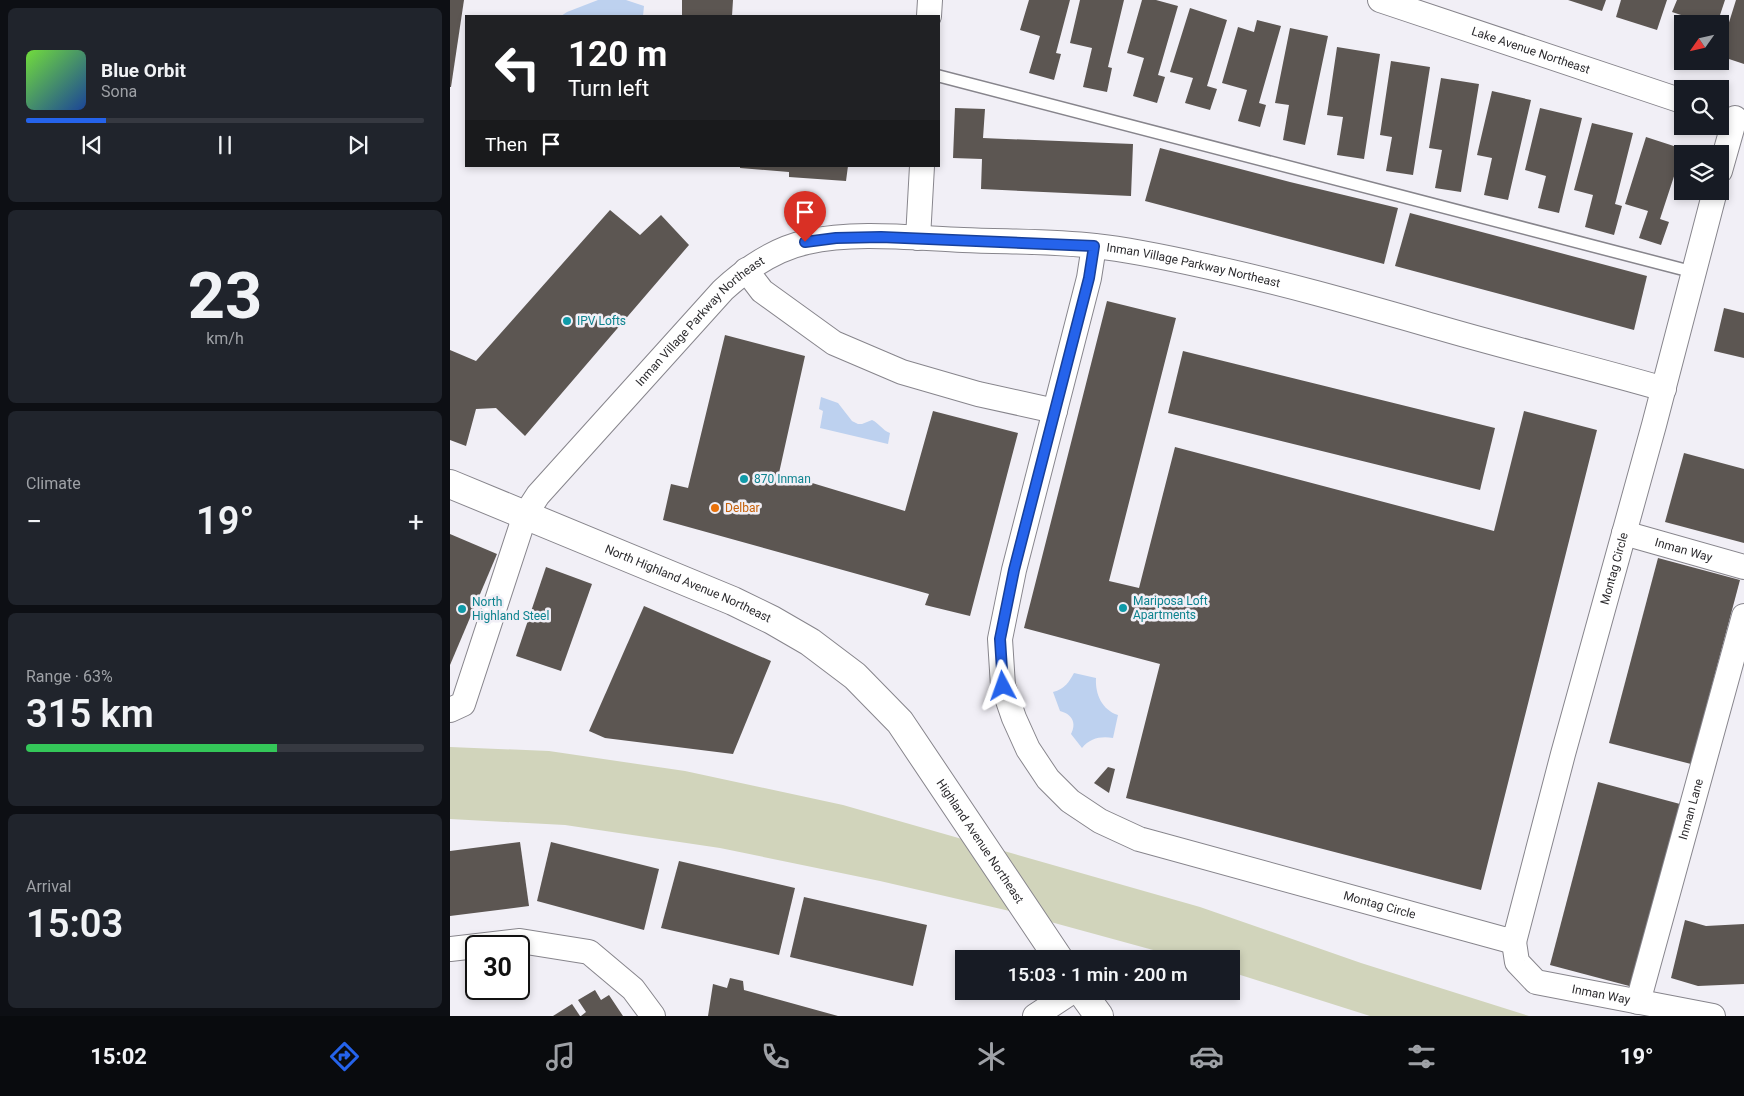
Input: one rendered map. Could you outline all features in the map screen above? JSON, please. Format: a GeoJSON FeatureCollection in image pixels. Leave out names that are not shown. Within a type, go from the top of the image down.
{"type":"FeatureCollection","features":[{"type":"Feature","properties":{"kind":"main road","name":"North Highland Avenue Northeast"},"geometry":{"type":"LineString","coordinates":[[450,484],[732,601],[772,620],[810,642],[855,676],[900,722]]}},
{"type":"Feature","properties":{"kind":"main road","name":"Highland Avenue Northeast"},"geometry":{"type":"LineString","coordinates":[[900,722],[1053,950]]}},
{"type":"Feature","properties":{"kind":"main road"},"geometry":{"type":"LineString","coordinates":[[1087,1000],[1099,1016]]}},
{"type":"Feature","properties":{"kind":"street"},"geometry":{"type":"LineString","coordinates":[[929,15],[930,0]]}},
{"type":"Feature","properties":{"kind":"street","name":"Lake Avenue Northeast"},"geometry":{"type":"LineString","coordinates":[[1380,0],[1674,98]]}},
{"type":"Feature","properties":{"kind":"street"},"geometry":{"type":"LineString","coordinates":[[1726,145],[1733,118]]}},
{"type":"Feature","properties":{"kind":"street"},"geometry":{"type":"LineString","coordinates":[[918,238],[922,167]]}},
{"type":"Feature","properties":{"kind":"street","name":"Montag Circle"},"geometry":{"type":"LineString","coordinates":[[1094,246],[1089,278],[1014,570],[1000,639],[1003,686],[1014,718],[1028,749],[1048,779],[1070,801],[1100,821],[1139,839],[1514,942],[1563,754],[1664,389],[1712,200]]}},
{"type":"Feature","properties":{"kind":"street","name":"Inman Village Parkway Northeast"},"geometry":{"type":"LineString","coordinates":[[450,710],[463,704],[524,515],[542,490],[723,290],[746,270],[776,252],[812,241],[845,237],[918,238],[1094,246],[1154,255],[1307,290],[1474,338],[1664,389]]}},
{"type":"Feature","properties":{"kind":"street"},"geometry":{"type":"LineString","coordinates":[[746,270],[762,291],[834,343],[902,372],[978,394],[1055,411]]}},
{"type":"Feature","properties":{"kind":"street","name":"Inman Way"},"geometry":{"type":"LineString","coordinates":[[1624,534],[1744,567]]}},
{"type":"Feature","properties":{"kind":"street","name":"Inman Lane"},"geometry":{"type":"LineString","coordinates":[[1638,1002],[1744,616]]}},
{"type":"Feature","properties":{"kind":"street"},"geometry":{"type":"LineString","coordinates":[[450,949],[520,941],[589,952],[633,989],[653,1016]]}},
{"type":"Feature","properties":{"kind":"street","name":"Inman Way"},"geometry":{"type":"LineString","coordinates":[[1514,942],[1517,962],[1536,982],[1713,1016]]}},
{"type":"Feature","properties":{"kind":"street"},"geometry":{"type":"LineString","coordinates":[[1035,1016],[1059,1000]]}},
{"type":"Feature","properties":{"kind":"lane"},"geometry":{"type":"LineString","coordinates":[[940,76],[1693,272]]}},
{"type":"Feature","properties":{"kind":"green space"},"geometry":{"type":"Polygon","coordinates":[[[450,747],[549,751],[685,771],[843,805],[1200,907],[1361,963],[1529,1016],[1370,1016],[1240,975],[1240,950],[1153,950],[1014,912],[880,881],[720,848],[565,825],[450,819],[450,747]]]}},
{"type":"Feature","properties":{"kind":"water"},"geometry":{"type":"Polygon","coordinates":[[[598,0],[626,0],[644,6],[643,15],[562,15],[598,0]]]}},
{"type":"Feature","properties":{"kind":"water"},"geometry":{"type":"Polygon","coordinates":[[[821,397],[838,403],[852,421],[858,424],[874,421],[890,433],[888,444],[820,428],[823,411],[819,409],[821,397]]]}},
{"type":"Feature","properties":{"kind":"water"},"geometry":{"type":"Polygon","coordinates":[[[1074,673],[1096,678],[1098,695],[1101,701],[1112,713],[1118,715],[1113,738],[1096,738],[1082,748],[1071,734],[1074,726],[1072,720],[1068,714],[1060,711],[1053,692],[1064,687],[1074,673]]]}},
{"type":"Feature","properties":{"kind":"building"},"geometry":{"type":"Polygon","coordinates":[[[450,0],[464,0],[451,87],[450,87],[450,0]]]}},
{"type":"Feature","properties":{"kind":"building"},"geometry":{"type":"Polygon","coordinates":[[[682,0],[733,0],[732,15],[682,15],[682,0]]]}},
{"type":"Feature","properties":{"kind":"building"},"geometry":{"type":"Polygon","coordinates":[[[1029,0],[1070,0],[1056,53],[1061,54],[1054,80],[1029,73],[1040,36],[1020,30],[1029,0]]]}},
{"type":"Feature","properties":{"kind":"building"},"geometry":{"type":"Polygon","coordinates":[[[1080,0],[1124,0],[1108,67],[1112,68],[1107,92],[1083,87],[1092,48],[1070,43],[1080,0]]]}},
{"type":"Feature","properties":{"kind":"building"},"geometry":{"type":"Polygon","coordinates":[[[1142,0],[1156,0],[1178,6],[1158,75],[1165,77],[1157,103],[1133,96],[1144,58],[1127,53],[1142,0]]]}},
{"type":"Feature","properties":{"kind":"building"},"geometry":{"type":"Polygon","coordinates":[[[1568,0],[1606,0],[1602,11],[1568,0]]]}},
{"type":"Feature","properties":{"kind":"building"},"geometry":{"type":"Polygon","coordinates":[[[1621,0],[1667,0],[1657,30],[1616,17],[1621,0]]]}},
{"type":"Feature","properties":{"kind":"building"},"geometry":{"type":"Polygon","coordinates":[[[1677,0],[1725,0],[1720,15],[1681,15],[1672,12],[1677,0]]]}},
{"type":"Feature","properties":{"kind":"building"},"geometry":{"type":"Polygon","coordinates":[[[1736,0],[1744,0],[1744,64],[1729,59],[1729,22],[1736,0]]]}},
{"type":"Feature","properties":{"kind":"building"},"geometry":{"type":"Polygon","coordinates":[[[1190,8],[1227,20],[1207,86],[1217,89],[1210,110],[1185,103],[1193,78],[1170,72],[1190,8]]]}},
{"type":"Feature","properties":{"kind":"building"},"geometry":{"type":"Polygon","coordinates":[[[1257,20],[1281,26],[1259,103],[1266,105],[1260,127],[1238,121],[1247,90],[1222,83],[1238,27],[1254,32],[1257,20]]]}},
{"type":"Feature","properties":{"kind":"building"},"geometry":{"type":"Polygon","coordinates":[[[1290,28],[1328,36],[1305,145],[1283,140],[1289,105],[1275,103],[1290,28]]]}},
{"type":"Feature","properties":{"kind":"building"},"geometry":{"type":"Polygon","coordinates":[[[1337,47],[1380,54],[1364,159],[1337,155],[1343,117],[1327,115],[1337,47]]]}},
{"type":"Feature","properties":{"kind":"building"},"geometry":{"type":"Polygon","coordinates":[[[1391,61],[1430,67],[1413,175],[1386,171],[1392,137],[1380,135],[1391,61]]]}},
{"type":"Feature","properties":{"kind":"building"},"geometry":{"type":"Polygon","coordinates":[[[1441,78],[1479,84],[1461,192],[1435,188],[1442,150],[1429,148],[1441,78]]]}},
{"type":"Feature","properties":{"kind":"building"},"geometry":{"type":"Polygon","coordinates":[[[1492,91],[1531,100],[1508,200],[1484,195],[1492,158],[1477,155],[1492,91]]]}},
{"type":"Feature","properties":{"kind":"building"},"geometry":{"type":"Polygon","coordinates":[[[955,108],[985,109],[983,138],[1133,144],[1131,196],[981,189],[982,159],[953,158],[955,108]]]}},
{"type":"Feature","properties":{"kind":"building"},"geometry":{"type":"Polygon","coordinates":[[[1540,108],[1582,118],[1559,213],[1538,208],[1546,176],[1525,170],[1540,108]]]}},
{"type":"Feature","properties":{"kind":"building"},"geometry":{"type":"Polygon","coordinates":[[[1592,123],[1633,133],[1615,204],[1622,206],[1614,235],[1585,227],[1593,195],[1574,190],[1592,123]]]}},
{"type":"Feature","properties":{"kind":"building"},"geometry":{"type":"Polygon","coordinates":[[[1646,137],[1674,146],[1674,176],[1660,219],[1669,222],[1661,245],[1639,238],[1648,211],[1625,204],[1646,137]]]}},
{"type":"Feature","properties":{"kind":"building"},"geometry":{"type":"Polygon","coordinates":[[[1160,148],[1398,208],[1384,264],[1145,201],[1160,148]]]}},
{"type":"Feature","properties":{"kind":"building"},"geometry":{"type":"Polygon","coordinates":[[[848,167],[846,181],[789,177],[789,172],[740,168],[848,167]]]}},
{"type":"Feature","properties":{"kind":"building","name":"IPV Lofts"},"geometry":{"type":"Polygon","coordinates":[[[610,210],[640,235],[661,215],[689,245],[525,436],[496,408],[476,409],[466,446],[450,440],[450,350],[476,361],[610,210]]]}},
{"type":"Feature","properties":{"kind":"building"},"geometry":{"type":"Polygon","coordinates":[[[1410,213],[1647,276],[1634,330],[1395,266],[1410,213]]]}},
{"type":"Feature","properties":{"kind":"building","name":"Mariposa Loft Apartments"},"geometry":{"type":"Polygon","coordinates":[[[1107,301],[1176,318],[1109,581],[1139,588],[1175,447],[1494,531],[1524,411],[1597,430],[1481,890],[1126,798],[1160,664],[1024,628],[1107,301]]]}},
{"type":"Feature","properties":{"kind":"building"},"geometry":{"type":"Polygon","coordinates":[[[1724,308],[1744,313],[1744,358],[1714,351],[1724,308]]]}},
{"type":"Feature","properties":{"kind":"building","name":"870 Inman"},"geometry":{"type":"Polygon","coordinates":[[[725,335],[805,356],[779,473],[905,511],[933,411],[1018,433],[970,616],[925,605],[929,594],[663,520],[671,484],[688,488],[725,335]]]}},
{"type":"Feature","properties":{"kind":"building"},"geometry":{"type":"Polygon","coordinates":[[[1183,351],[1495,428],[1480,490],[1168,413],[1183,351]]]}},
{"type":"Feature","properties":{"kind":"building"},"geometry":{"type":"Polygon","coordinates":[[[1684,453],[1744,469],[1744,543],[1665,522],[1684,453]]]}},
{"type":"Feature","properties":{"kind":"building","name":"North Highland Steel"},"geometry":{"type":"Polygon","coordinates":[[[450,534],[497,554],[450,665],[450,534]]]}},
{"type":"Feature","properties":{"kind":"building"},"geometry":{"type":"Polygon","coordinates":[[[1658,558],[1740,580],[1691,764],[1609,743],[1658,558]]]}},
{"type":"Feature","properties":{"kind":"building"},"geometry":{"type":"Polygon","coordinates":[[[546,567],[592,584],[561,671],[516,656],[546,567]]]}},
{"type":"Feature","properties":{"kind":"building"},"geometry":{"type":"Polygon","coordinates":[[[644,606],[771,661],[733,754],[605,738],[589,731],[644,606]]]}},
{"type":"Feature","properties":{"kind":"building"},"geometry":{"type":"Polygon","coordinates":[[[1108,767],[1115,769],[1109,793],[1094,783],[1108,767]]]}},
{"type":"Feature","properties":{"kind":"building"},"geometry":{"type":"Polygon","coordinates":[[[1598,782],[1680,804],[1633,987],[1550,965],[1598,782]]]}},
{"type":"Feature","properties":{"kind":"building"},"geometry":{"type":"Polygon","coordinates":[[[520,842],[529,906],[450,916],[450,851],[520,842]]]}},
{"type":"Feature","properties":{"kind":"building"},"geometry":{"type":"Polygon","coordinates":[[[551,842],[659,869],[644,930],[537,901],[551,842]]]}},
{"type":"Feature","properties":{"kind":"building"},"geometry":{"type":"Polygon","coordinates":[[[679,861],[795,888],[779,955],[661,928],[679,861]]]}},
{"type":"Feature","properties":{"kind":"building"},"geometry":{"type":"Polygon","coordinates":[[[804,897],[927,925],[913,986],[790,957],[804,897]]]}},
{"type":"Feature","properties":{"kind":"building"},"geometry":{"type":"Polygon","coordinates":[[[1685,920],[1706,926],[1744,924],[1744,984],[1698,986],[1671,978],[1685,920]]]}},
{"type":"Feature","properties":{"kind":"building"},"geometry":{"type":"Polygon","coordinates":[[[730,978],[743,981],[744,990],[838,1016],[708,1016],[713,984],[727,988],[730,978]]]}},
{"type":"Feature","properties":{"kind":"building"},"geometry":{"type":"Polygon","coordinates":[[[595,990],[601,1000],[609,995],[623,1016],[581,1016],[586,1012],[578,1000],[595,990]]]}},
{"type":"Feature","properties":{"kind":"building"},"geometry":{"type":"Polygon","coordinates":[[[572,1004],[580,1016],[553,1016],[572,1004]]]}},
{"type":"Feature","properties":{"kind":"place","name":"IPV Lofts"},"geometry":{"type":"Point","coordinates":[567,321]}},
{"type":"Feature","properties":{"kind":"place","name":"870 Inman"},"geometry":{"type":"Point","coordinates":[744,479]}},
{"type":"Feature","properties":{"kind":"place","name":"Delbar"},"geometry":{"type":"Point","coordinates":[715,508]}},
{"type":"Feature","properties":{"kind":"place","name":"Mariposa Loft Apartments"},"geometry":{"type":"Point","coordinates":[1123,608]}},
{"type":"Feature","properties":{"kind":"place","name":"North Highland Steel"},"geometry":{"type":"Point","coordinates":[462,609]}},
{"type":"Feature","properties":{"kind":"route"},"geometry":{"type":"LineString","coordinates":[[805,242],[820,239],[881,237],[1094,246],[1089,278],[1014,570],[1000,639],[1003,686]]}}]}
